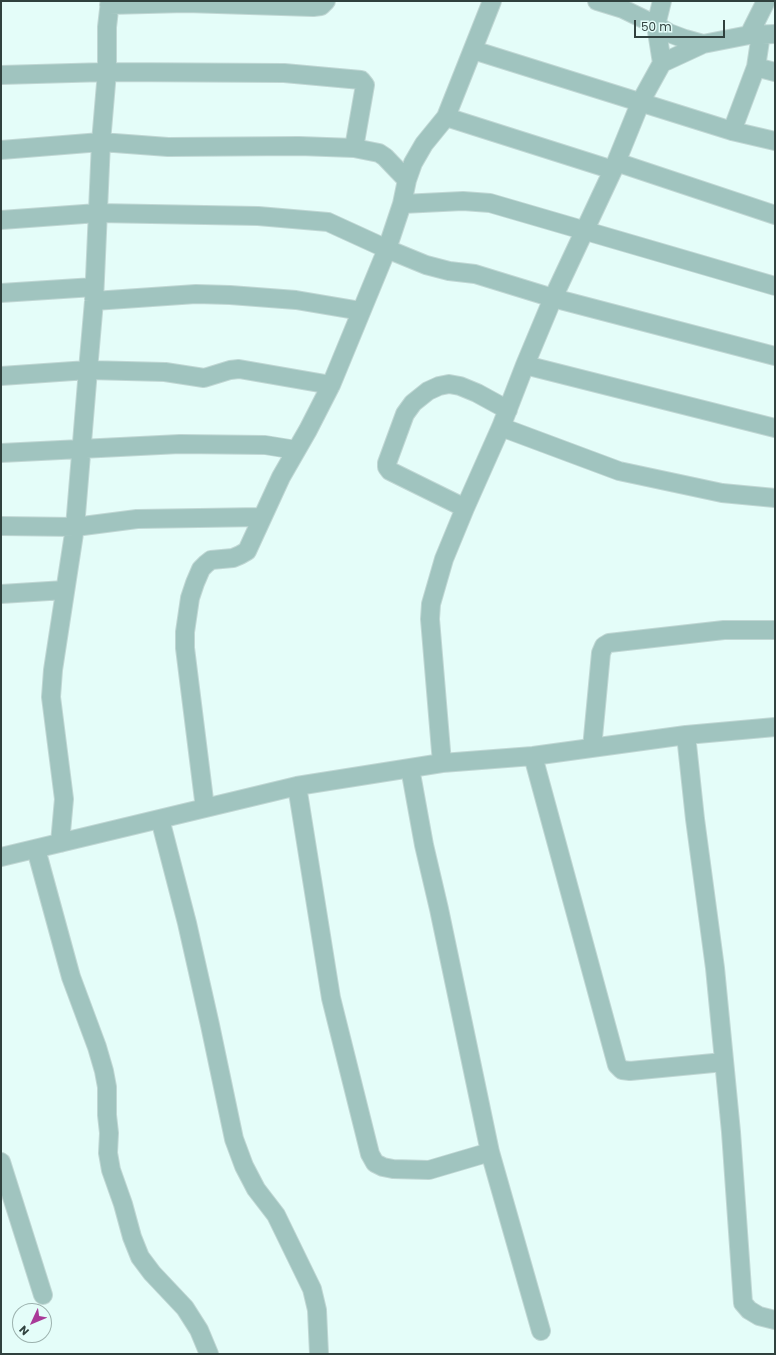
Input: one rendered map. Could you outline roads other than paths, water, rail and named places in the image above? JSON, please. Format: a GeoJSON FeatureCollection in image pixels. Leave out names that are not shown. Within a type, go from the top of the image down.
{"type":"FeatureCollection","features":[{"type":"Feature","properties":{"kind":"street"},"geometry":{"type":"LineString","coordinates":[[60,843],[64,799],[51,697],[53,670],[75,527],[82,449],[94,294],[101,142],[107,72],[107,26],[110,3],[186,2],[313,7],[322,6],[326,1]]}},
{"type":"Feature","properties":{"kind":"street"},"geometry":{"type":"LineString","coordinates":[[205,808],[185,648],[185,632],[190,598],[200,569],[211,560],[232,558],[247,551],[281,477],[330,385],[387,249],[402,204],[407,180],[413,163],[424,144],[446,117],[474,50],[492,1]]}},
{"type":"Feature","properties":{"kind":"street"},"geometry":{"type":"LineString","coordinates":[[598,1],[623,9],[685,40],[703,44]]}},
{"type":"Feature","properties":{"kind":"street"},"geometry":{"type":"LineString","coordinates":[[662,1],[656,25],[662,63]]}},
{"type":"Feature","properties":{"kind":"street"},"geometry":{"type":"LineString","coordinates":[[732,131],[756,67],[766,1]]}},
{"type":"Feature","properties":{"kind":"street"},"geometry":{"type":"LineString","coordinates":[[442,763],[430,619],[431,604],[444,559],[501,427],[553,298],[615,166],[641,101],[662,63],[703,44],[762,35]]}},
{"type":"Feature","properties":{"kind":"street"},"geometry":{"type":"LineString","coordinates":[[474,50],[641,101],[732,131],[775,141]]}},
{"type":"Feature","properties":{"kind":"street"},"geometry":{"type":"LineString","coordinates":[[756,67],[775,72]]}},
{"type":"Feature","properties":{"kind":"street"},"geometry":{"type":"LineString","coordinates":[[1,75],[107,72],[284,73],[361,80],[365,86],[354,148]]}},
{"type":"Feature","properties":{"kind":"street"},"geometry":{"type":"LineString","coordinates":[[446,117],[615,166],[775,215]]}},
{"type":"Feature","properties":{"kind":"street"},"geometry":{"type":"LineString","coordinates":[[1,150],[101,142],[168,147],[299,146],[354,148],[379,153],[385,157],[407,180]]}},
{"type":"Feature","properties":{"kind":"street"},"geometry":{"type":"LineString","coordinates":[[402,204],[463,201],[490,202],[775,286]]}},
{"type":"Feature","properties":{"kind":"street"},"geometry":{"type":"LineString","coordinates":[[1,220],[98,213],[258,216],[328,222],[426,265],[475,274],[553,298],[775,356]]}},
{"type":"Feature","properties":{"kind":"street"},"geometry":{"type":"LineString","coordinates":[[1,293],[160,296],[196,294],[224,295],[296,300],[361,311]]}},
{"type":"Feature","properties":{"kind":"street"},"geometry":{"type":"LineString","coordinates":[[525,365],[775,428]]}},
{"type":"Feature","properties":{"kind":"street"},"geometry":{"type":"LineString","coordinates":[[1,376],[88,370],[165,372],[204,378],[230,370],[239,369],[330,385]]}},
{"type":"Feature","properties":{"kind":"street"},"geometry":{"type":"LineString","coordinates":[[465,508],[390,471],[387,467],[387,463],[406,414],[413,403],[428,391],[439,386],[449,384],[477,392],[508,410]]}},
{"type":"Feature","properties":{"kind":"street"},"geometry":{"type":"LineString","coordinates":[[501,427],[619,471],[722,492],[775,498]]}},
{"type":"Feature","properties":{"kind":"street"},"geometry":{"type":"LineString","coordinates":[[1,453],[180,444],[233,443],[265,444],[296,450]]}},
{"type":"Feature","properties":{"kind":"street"},"geometry":{"type":"LineString","coordinates":[[1,526],[75,527],[138,519],[261,518]]}},
{"type":"Feature","properties":{"kind":"street"},"geometry":{"type":"LineString","coordinates":[[1,594],[65,590]]}},
{"type":"Feature","properties":{"kind":"street"},"geometry":{"type":"LineString","coordinates":[[592,748],[601,653],[604,646],[609,643],[724,630],[775,630]]}},
{"type":"Feature","properties":{"kind":"street"},"geometry":{"type":"LineString","coordinates":[[1,857],[297,786],[442,763],[532,756],[686,735],[774,726]]}},
{"type":"Feature","properties":{"kind":"street"},"geometry":{"type":"LineString","coordinates":[[686,735],[695,819],[715,968],[731,1132],[743,1303],[749,1310],[759,1316],[775,1320]]}},
{"type":"Feature","properties":{"kind":"street"},"geometry":{"type":"LineString","coordinates":[[532,756],[617,1065],[622,1070],[630,1071],[724,1062]]}},
{"type":"Feature","properties":{"kind":"street"},"geometry":{"type":"LineString","coordinates":[[410,768],[424,845],[439,909],[490,1152],[541,1331]]}},
{"type":"Feature","properties":{"kind":"street"},"geometry":{"type":"LineString","coordinates":[[297,786],[331,998],[370,1154],[375,1163],[383,1167],[393,1169],[429,1170],[490,1152]]}},
{"type":"Feature","properties":{"kind":"street"},"geometry":{"type":"LineString","coordinates":[[160,819],[189,930],[234,1139],[244,1166],[256,1188],[276,1216],[312,1289],[317,1310],[319,1354]]}},
{"type":"Feature","properties":{"kind":"street"},"geometry":{"type":"LineString","coordinates":[[36,849],[71,977],[104,1070],[107,1087],[109,1133],[108,1154],[111,1170],[123,1204],[132,1237],[140,1257],[152,1273],[185,1308],[198,1330],[209,1354]]}},
{"type":"Feature","properties":{"kind":"street"},"geometry":{"type":"LineString","coordinates":[[1,1162],[44,1295]]}}]}
